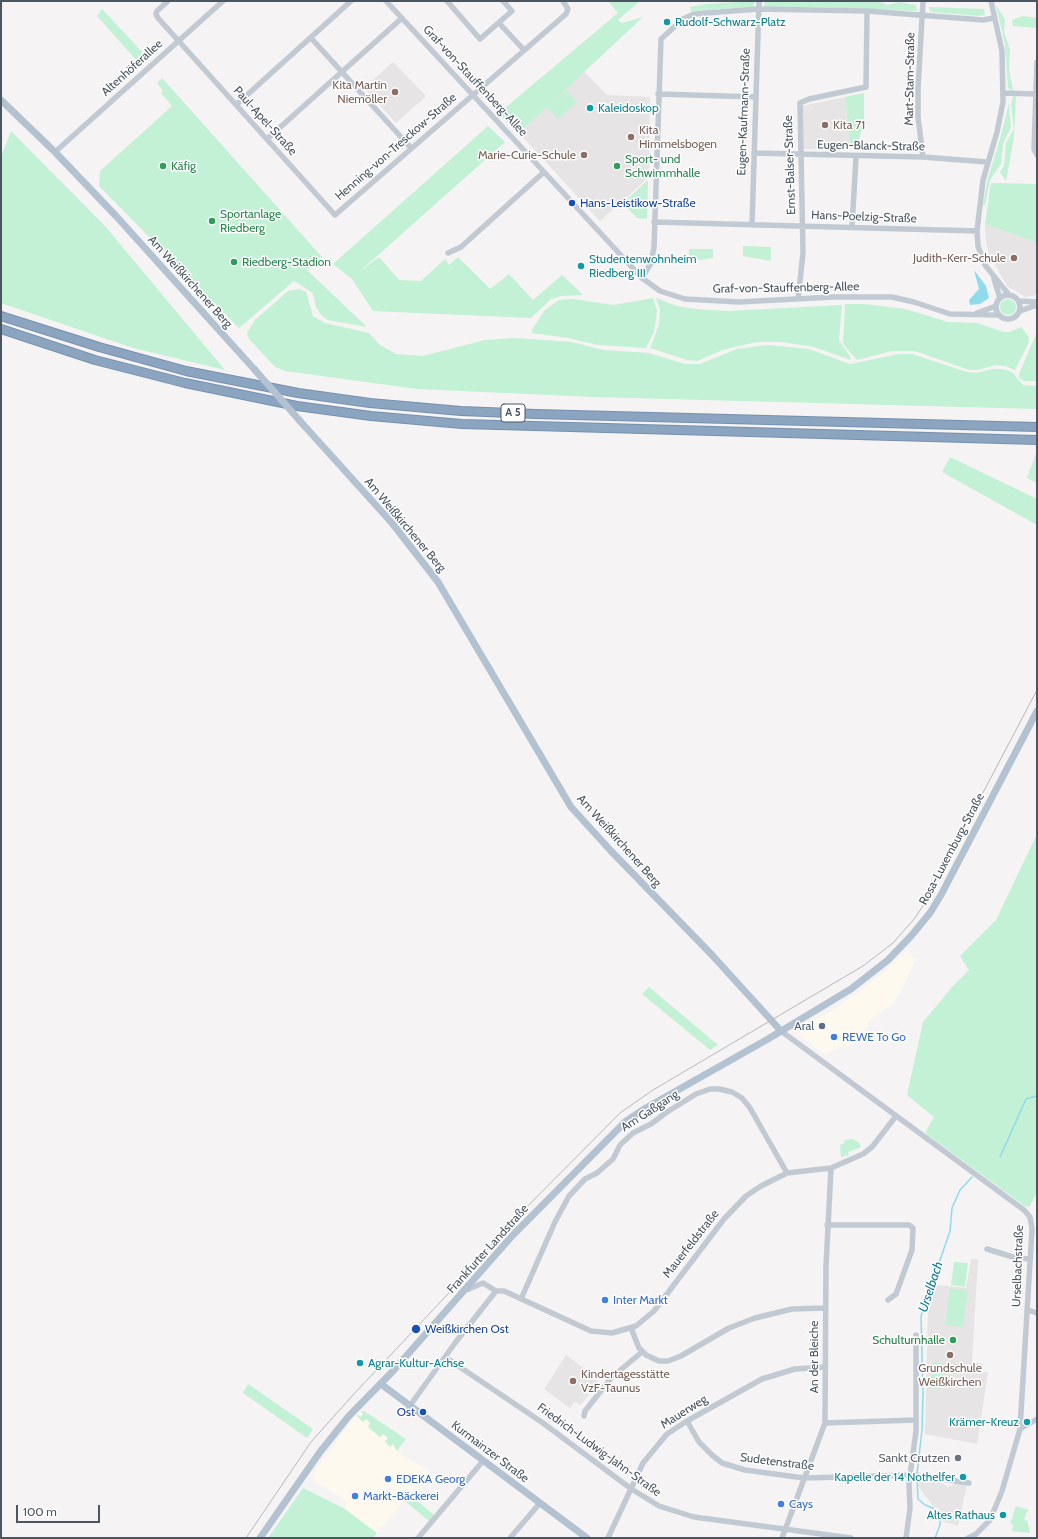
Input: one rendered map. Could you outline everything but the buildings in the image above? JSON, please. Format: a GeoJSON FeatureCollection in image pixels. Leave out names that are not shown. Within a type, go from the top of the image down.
{"type":"FeatureCollection","features":[{"type":"Feature","properties":{"kind":"highway","name":"A 5"},"geometry":{"type":"LineString","coordinates":[[1,316],[99,347],[186,370],[291,392],[370,403],[461,411],[536,414],[1037,427]]}},
{"type":"Feature","properties":{"kind":"highway","name":"A 5"},"geometry":{"type":"LineString","coordinates":[[1,329],[95,360],[185,383],[290,404],[379,416],[462,424],[1037,440]]}},
{"type":"Feature","properties":{"kind":"main road","name":"Am Weißkirchener Berg"},"geometry":{"type":"LineString","coordinates":[[1,100],[55,152],[116,216],[392,523],[438,582],[571,807],[611,851],[712,955],[781,1031]]}},
{"type":"Feature","properties":{"kind":"main road","name":"Rosa-Luxemburg-Straße"},"geometry":{"type":"LineString","coordinates":[[781,1031],[851,989],[872,973],[920,926],[941,895],[1037,711]]}},
{"type":"Feature","properties":{"kind":"main road","name":"Frankfurter Landstraße"},"geometry":{"type":"LineString","coordinates":[[260,1538],[320,1452],[348,1417],[381,1384],[523,1225],[626,1122],[662,1098],[781,1031]]}},
{"type":"Feature","properties":{"kind":"main road","name":"Kurmainzer Straße"},"geometry":{"type":"LineString","coordinates":[[381,1384],[409,1407],[587,1538]]}},
{"type":"Feature","properties":{"kind":"street","name":"Paul-Apel-Straße"},"geometry":{"type":"LineString","coordinates":[[168,1],[156,14],[178,41],[335,215]]}},
{"type":"Feature","properties":{"kind":"street","name":"Altenhöferallee"},"geometry":{"type":"LineString","coordinates":[[55,152],[224,1]]}},
{"type":"Feature","properties":{"kind":"street"},"geometry":{"type":"LineString","coordinates":[[236,105],[351,1]]}},
{"type":"Feature","properties":{"kind":"street","name":"Graf-von-Stauffenberg-Allee"},"geometry":{"type":"LineString","coordinates":[[386,1],[642,278],[660,291],[685,299],[739,302],[833,297],[892,298],[914,302],[950,314],[998,315],[1002,318],[1011,320],[1015,318],[1020,311],[1037,303]]}},
{"type":"Feature","properties":{"kind":"street"},"geometry":{"type":"LineString","coordinates":[[447,1],[480,39],[512,11],[503,1]]}},
{"type":"Feature","properties":{"kind":"street","name":"Henning-von-Tresckow-Straße"},"geometry":{"type":"LineString","coordinates":[[335,215],[566,14],[568,9],[563,1]]}},
{"type":"Feature","properties":{"kind":"street","name":"Eugen-Kaufmann-Straße"},"geometry":{"type":"LineString","coordinates":[[752,225],[759,1]]}},
{"type":"Feature","properties":{"kind":"street","name":"Mart-Stam-Straße"},"geometry":{"type":"LineString","coordinates":[[922,157],[918,117],[923,1]]}},
{"type":"Feature","properties":{"kind":"street"},"geometry":{"type":"LineString","coordinates":[[991,1],[1002,51],[1002,111],[987,162],[980,197],[976,231],[982,257],[993,277],[1000,298]]}},
{"type":"Feature","properties":{"kind":"street"},"geometry":{"type":"LineString","coordinates":[[642,278],[651,263],[654,222],[660,46],[664,35],[683,19],[694,14],[758,9],[922,14],[983,20],[994,18]]}},
{"type":"Feature","properties":{"kind":"street","name":"Ernst-Balser-Straße"},"geometry":{"type":"LineString","coordinates":[[798,299],[803,253],[800,103],[809,98],[866,87],[867,12]]}},
{"type":"Feature","properties":{"kind":"street"},"geometry":{"type":"LineString","coordinates":[[267,139],[402,18]]}},
{"type":"Feature","properties":{"kind":"street"},"geometry":{"type":"LineString","coordinates":[[499,23],[524,50]]}},
{"type":"Feature","properties":{"kind":"street"},"geometry":{"type":"LineString","coordinates":[[311,38],[411,148]]}},
{"type":"Feature","properties":{"kind":"street"},"geometry":{"type":"LineString","coordinates":[[1037,62],[1034,149],[1037,155]]}},
{"type":"Feature","properties":{"kind":"street"},"geometry":{"type":"LineString","coordinates":[[1003,93],[1037,94]]}},
{"type":"Feature","properties":{"kind":"street"},"geometry":{"type":"LineString","coordinates":[[658,94],[756,97]]}},
{"type":"Feature","properties":{"kind":"street","name":"Eugen-Blanck-Straße"},"geometry":{"type":"LineString","coordinates":[[754,153],[801,156],[922,157],[987,162]]}},
{"type":"Feature","properties":{"kind":"street"},"geometry":{"type":"LineString","coordinates":[[852,227],[856,157]]}},
{"type":"Feature","properties":{"kind":"street"},"geometry":{"type":"LineString","coordinates":[[448,253],[461,247],[544,172]]}},
{"type":"Feature","properties":{"kind":"street","name":"Hans-Poelzig-Straße"},"geometry":{"type":"LineString","coordinates":[[654,222],[976,231]]}},
{"type":"Feature","properties":{"kind":"street"},"geometry":{"type":"LineString","coordinates":[[993,277],[1008,295],[1000,298],[996,306],[998,315]]}},
{"type":"Feature","properties":{"kind":"street","name":"Graf-von-Stauffenberg-Allee"},"geometry":{"type":"LineString","coordinates":[[1008,295],[1015,296],[1019,301],[1037,303]]}},
{"type":"Feature","properties":{"kind":"street"},"geometry":{"type":"LineString","coordinates":[[1019,301],[1020,311]]}},
{"type":"Feature","properties":{"kind":"street","name":"Graf-von-Stauffenberg-Allee"},"geometry":{"type":"LineString","coordinates":[[975,314],[996,306]]}},
{"type":"Feature","properties":{"kind":"street","name":"Urselbachstraße"},"geometry":{"type":"LineString","coordinates":[[781,1031],[1028,1214],[1032,1229],[1020,1428],[1002,1491],[990,1520],[976,1534],[968,1538]]}},
{"type":"Feature","properties":{"kind":"street","name":"Am Gaßgang"},"geometry":{"type":"LineString","coordinates":[[521,1299],[558,1215],[566,1204],[569,1196],[585,1179],[597,1173],[614,1159],[620,1145],[632,1133],[651,1124],[696,1094],[710,1089],[719,1089],[732,1092],[742,1098],[750,1108],[787,1173]]}},
{"type":"Feature","properties":{"kind":"street","name":"Mauerfeldstraße"},"geometry":{"type":"LineString","coordinates":[[464,1292],[483,1283],[496,1291],[504,1291],[591,1331],[612,1333],[631,1328],[640,1324],[654,1311],[704,1244],[741,1200],[761,1186],[787,1173],[831,1168],[863,1154],[872,1147],[896,1116]]}},
{"type":"Feature","properties":{"kind":"street","name":"An der Bleiche"},"geometry":{"type":"LineString","coordinates":[[782,1538],[820,1440],[824,1423],[827,1225],[831,1168]]}},
{"type":"Feature","properties":{"kind":"street"},"geometry":{"type":"LineString","coordinates":[[827,1225],[909,1225],[913,1228],[912,1250],[896,1294],[888,1300]]}},
{"type":"Feature","properties":{"kind":"street"},"geometry":{"type":"LineString","coordinates":[[987,1249],[1016,1258],[1030,1259]]}},
{"type":"Feature","properties":{"kind":"street"},"geometry":{"type":"LineString","coordinates":[[409,1407],[496,1291]]}},
{"type":"Feature","properties":{"kind":"street"},"geometry":{"type":"LineString","coordinates":[[631,1328],[636,1343],[642,1352],[654,1360],[668,1361],[681,1356],[729,1328],[755,1318],[792,1309],[825,1308]]}},
{"type":"Feature","properties":{"kind":"street"},"geometry":{"type":"LineString","coordinates":[[1028,1310],[1037,1313]]}},
{"type":"Feature","properties":{"kind":"street"},"geometry":{"type":"LineString","coordinates":[[906,1538],[915,1475],[916,1334]]}},
{"type":"Feature","properties":{"kind":"street"},"geometry":{"type":"LineString","coordinates":[[584,1416],[584,1411],[612,1377],[642,1352]]}},
{"type":"Feature","properties":{"kind":"street","name":"Friedrich-Ludwig-Jahn-Straße"},"geometry":{"type":"LineString","coordinates":[[446,1357],[543,1423],[652,1503],[685,1515],[851,1538]]}},
{"type":"Feature","properties":{"kind":"street","name":"Mauerweg"},"geometry":{"type":"LineString","coordinates":[[608,1538],[642,1463],[652,1449],[667,1434],[687,1421],[771,1375],[795,1369],[824,1367]]}},
{"type":"Feature","properties":{"kind":"street"},"geometry":{"type":"LineString","coordinates":[[824,1423],[916,1420]]}},
{"type":"Feature","properties":{"kind":"street"},"geometry":{"type":"LineString","coordinates":[[1020,1428],[1037,1420]]}},
{"type":"Feature","properties":{"kind":"street","name":"Sudetenstraße"},"geometry":{"type":"LineString","coordinates":[[687,1421],[702,1446],[722,1463],[745,1470],[804,1478],[915,1475],[969,1483]]}},
{"type":"Feature","properties":{"kind":"street"},"geometry":{"type":"LineString","coordinates":[[1031,1424],[1037,1427]]}},
{"type":"Feature","properties":{"kind":"street"},"geometry":{"type":"LineString","coordinates":[[418,1538],[483,1461]]}},
{"type":"Feature","properties":{"kind":"street"},"geometry":{"type":"LineString","coordinates":[[510,1538],[540,1503]]}},
{"type":"Feature","properties":{"kind":"shaded area","name":"Kita Martin Niemöller"},"geometry":{"type":"Polygon","coordinates":[[[393,62],[426,96],[396,123],[364,88],[393,62]]]}},
{"type":"Feature","properties":{"kind":"shaded area","name":"Marie-Curie-Schule"},"geometry":{"type":"Polygon","coordinates":[[[584,71],[607,95],[650,97],[649,177],[600,221],[519,133],[584,71]]]}},
{"type":"Feature","properties":{"kind":"shaded area","name":"Kita 71"},"geometry":{"type":"Polygon","coordinates":[[[845,97],[850,145],[847,146],[847,150],[802,149],[802,106],[845,97]]]}},
{"type":"Feature","properties":{"kind":"shaded area","name":"Judith-Kerr-Schule"},"geometry":{"type":"Polygon","coordinates":[[[985,224],[1037,243],[1037,295],[1025,297],[1007,286],[989,254],[986,242],[985,224]]]}},
{"type":"Feature","properties":{"kind":"shaded area"},"geometry":{"type":"Polygon","coordinates":[[[906,951],[916,959],[902,990],[891,1006],[867,1022],[869,1025],[860,1040],[846,1048],[844,1044],[825,1055],[800,1035],[800,1031],[804,1026],[838,1007],[882,974],[906,951]]]}},
{"type":"Feature","properties":{"kind":"shaded area","name":"Grundschule Weißkirchen"},"geometry":{"type":"Polygon","coordinates":[[[971,1259],[978,1259],[972,1362],[983,1364],[983,1372],[988,1372],[977,1444],[925,1434],[928,1309],[937,1285],[966,1288],[971,1259]]]}},
{"type":"Feature","properties":{"kind":"shaded area","name":"Kindertagesstätte VzF-Taunus"},"geometry":{"type":"Polygon","coordinates":[[[566,1355],[597,1378],[596,1379],[598,1382],[581,1405],[574,1402],[570,1408],[544,1389],[566,1355]]]}},
{"type":"Feature","properties":{"kind":"shaded area"},"geometry":{"type":"Polygon","coordinates":[[[364,1411],[406,1439],[397,1452],[429,1471],[377,1533],[345,1509],[346,1501],[315,1481],[314,1477],[316,1469],[340,1436],[355,1417],[364,1411]]]}},
{"type":"Feature","properties":{"kind":"shaded area"},"geometry":{"type":"Polygon","coordinates":[[[920,1478],[937,1480],[948,1487],[957,1483],[967,1484],[958,1526],[942,1521],[938,1508],[934,1507],[918,1486],[920,1478]]]}},
{"type":"Feature","properties":{"kind":"green space"},"geometry":{"type":"Polygon","coordinates":[[[608,1],[640,1],[618,20],[622,23],[643,17],[519,133],[499,113],[618,13],[608,1]]]}},
{"type":"Feature","properties":{"kind":"green space"},"geometry":{"type":"Polygon","coordinates":[[[765,1],[878,1],[888,5],[899,2],[916,5],[917,11],[817,7],[764,7],[765,1]]]}},
{"type":"Feature","properties":{"kind":"green space"},"geometry":{"type":"Polygon","coordinates":[[[755,2],[753,7],[691,11],[690,7],[705,4],[755,2]]]}},
{"type":"Feature","properties":{"kind":"green space"},"geometry":{"type":"Polygon","coordinates":[[[996,5],[1005,20],[1004,32],[1010,49],[1009,69],[1013,91],[1008,88],[1005,45],[996,5]]]}},
{"type":"Feature","properties":{"kind":"green space"},"geometry":{"type":"Polygon","coordinates":[[[929,7],[984,9],[985,15],[979,16],[930,12],[929,7]]]}},
{"type":"Feature","properties":{"kind":"green space"},"geometry":{"type":"Polygon","coordinates":[[[102,9],[146,56],[138,62],[97,16],[102,9]]]}},
{"type":"Feature","properties":{"kind":"green space"},"geometry":{"type":"Polygon","coordinates":[[[1023,16],[1037,18],[1037,28],[1013,26],[1012,20],[1023,16]]]}},
{"type":"Feature","properties":{"kind":"green space","name":"Sportanlage Riedberg"},"geometry":{"type":"Polygon","coordinates":[[[162,78],[322,257],[307,270],[367,327],[328,320],[322,316],[316,307],[313,293],[294,281],[239,328],[99,186],[100,171],[172,106],[161,93],[163,91],[157,83],[162,78]]]}},
{"type":"Feature","properties":{"kind":"green space"},"geometry":{"type":"Polygon","coordinates":[[[566,90],[577,102],[558,119],[547,107],[566,90]]]}},
{"type":"Feature","properties":{"kind":"green space"},"geometry":{"type":"Polygon","coordinates":[[[864,93],[864,120],[857,149],[853,150],[853,146],[850,145],[845,97],[864,93]]]}},
{"type":"Feature","properties":{"kind":"green space"},"geometry":{"type":"Polygon","coordinates":[[[1014,95],[1016,95],[1014,137],[1006,181],[1000,172],[1004,166],[1006,143],[1014,129],[1011,104],[1014,95]]]}},
{"type":"Feature","properties":{"kind":"green space"},"geometry":{"type":"Polygon","coordinates":[[[1009,103],[1011,127],[1003,144],[1001,164],[990,180],[985,205],[983,205],[987,181],[1009,103]]]}},
{"type":"Feature","properties":{"kind":"green space"},"geometry":{"type":"Polygon","coordinates":[[[488,126],[505,142],[358,273],[379,257],[399,280],[421,281],[445,259],[449,265],[458,257],[490,289],[509,274],[533,300],[562,275],[583,295],[562,296],[551,299],[531,318],[373,311],[352,279],[333,264],[488,126]]]}},
{"type":"Feature","properties":{"kind":"green space"},"geometry":{"type":"Polygon","coordinates":[[[11,131],[105,226],[225,370],[133,348],[1,303],[1,157],[11,131]]]}},
{"type":"Feature","properties":{"kind":"green space"},"geometry":{"type":"Polygon","coordinates":[[[648,180],[647,219],[637,218],[623,203],[648,180]]]}},
{"type":"Feature","properties":{"kind":"green space"},"geometry":{"type":"Polygon","coordinates":[[[991,183],[1037,184],[1037,243],[985,224],[991,183]]]}},
{"type":"Feature","properties":{"kind":"green space"},"geometry":{"type":"Polygon","coordinates":[[[743,246],[771,247],[771,261],[743,256],[743,246]]]}},
{"type":"Feature","properties":{"kind":"green space"},"geometry":{"type":"Polygon","coordinates":[[[689,249],[713,249],[713,258],[701,260],[689,258],[689,249]]]}},
{"type":"Feature","properties":{"kind":"green space"},"geometry":{"type":"Polygon","coordinates":[[[299,289],[306,292],[313,316],[325,323],[369,333],[380,345],[396,354],[423,356],[485,340],[514,338],[572,342],[603,350],[649,353],[685,364],[700,364],[737,349],[767,345],[809,349],[850,364],[899,354],[912,354],[967,372],[976,373],[993,369],[1002,369],[1012,372],[1023,385],[1037,386],[1037,409],[594,397],[417,389],[285,371],[275,367],[249,339],[247,333],[254,321],[288,291],[299,289]]]}},
{"type":"Feature","properties":{"kind":"green space"},"geometry":{"type":"Polygon","coordinates":[[[653,298],[657,311],[656,321],[654,332],[646,348],[598,345],[568,338],[532,333],[532,330],[544,311],[559,300],[573,299],[614,305],[653,298]]]}},
{"type":"Feature","properties":{"kind":"green space"},"geometry":{"type":"Polygon","coordinates":[[[656,298],[677,306],[728,311],[842,305],[839,340],[851,360],[814,347],[781,342],[757,342],[723,350],[697,361],[687,360],[650,348],[659,325],[660,309],[656,298]]]}},
{"type":"Feature","properties":{"kind":"green space"},"geometry":{"type":"Polygon","coordinates":[[[1008,299],[1014,301],[1016,307],[1014,313],[1008,315],[1002,313],[1000,307],[1002,301],[1008,299]]]}},
{"type":"Feature","properties":{"kind":"green space"},"geometry":{"type":"Polygon","coordinates":[[[845,304],[864,304],[905,309],[948,322],[977,323],[1004,332],[1010,332],[1021,327],[1029,337],[1029,342],[1015,370],[1005,366],[996,365],[977,370],[969,370],[915,351],[892,351],[857,360],[843,344],[845,304]]]}},
{"type":"Feature","properties":{"kind":"green space"},"geometry":{"type":"Polygon","coordinates":[[[1037,332],[1037,381],[1024,381],[1019,378],[1019,374],[1037,332]]]}},
{"type":"Feature","properties":{"kind":"green space"},"geometry":{"type":"Polygon","coordinates":[[[1037,451],[1037,483],[1027,478],[1037,451]]]}},
{"type":"Feature","properties":{"kind":"green space"},"geometry":{"type":"Polygon","coordinates":[[[950,457],[1037,499],[1037,525],[942,472],[950,457]]]}},
{"type":"Feature","properties":{"kind":"green space"},"geometry":{"type":"Polygon","coordinates":[[[1037,834],[1037,1192],[1030,1206],[1026,1207],[925,1133],[934,1117],[907,1095],[923,1022],[953,986],[969,970],[960,956],[996,920],[1037,834]]]}},
{"type":"Feature","properties":{"kind":"green space"},"geometry":{"type":"Polygon","coordinates":[[[649,987],[718,1045],[710,1050],[642,994],[649,987]]]}},
{"type":"Feature","properties":{"kind":"green space"},"geometry":{"type":"Polygon","coordinates":[[[853,1139],[859,1143],[861,1147],[848,1152],[849,1155],[841,1157],[840,1145],[845,1143],[844,1140],[853,1139]]]}},
{"type":"Feature","properties":{"kind":"green space"},"geometry":{"type":"Polygon","coordinates":[[[954,1262],[968,1263],[965,1287],[951,1285],[954,1262]]]}},
{"type":"Feature","properties":{"kind":"green space"},"geometry":{"type":"Polygon","coordinates":[[[950,1288],[968,1291],[963,1327],[945,1325],[950,1288]]]}},
{"type":"Feature","properties":{"kind":"green space"},"geometry":{"type":"Polygon","coordinates":[[[934,1362],[943,1363],[940,1390],[931,1388],[934,1362]]]}},
{"type":"Feature","properties":{"kind":"green space"},"geometry":{"type":"Polygon","coordinates":[[[248,1384],[313,1429],[307,1438],[243,1393],[248,1384]]]}},
{"type":"Feature","properties":{"kind":"green space"},"geometry":{"type":"Polygon","coordinates":[[[364,1411],[406,1439],[397,1451],[393,1444],[390,1447],[385,1441],[388,1438],[383,1434],[380,1437],[368,1427],[370,1423],[366,1419],[363,1422],[357,1416],[358,1415],[361,1417],[363,1414],[361,1412],[364,1411]]]}},
{"type":"Feature","properties":{"kind":"green space"},"geometry":{"type":"Polygon","coordinates":[[[303,1488],[345,1509],[377,1533],[373,1538],[268,1538],[303,1488]]]}},
{"type":"Feature","properties":{"kind":"green space"},"geometry":{"type":"Polygon","coordinates":[[[410,1495],[434,1515],[429,1521],[405,1501],[410,1495]]]}},
{"type":"Feature","properties":{"kind":"green space"},"geometry":{"type":"Polygon","coordinates":[[[1016,1506],[1029,1510],[1024,1517],[1025,1521],[1027,1520],[1030,1533],[1012,1531],[1013,1524],[1010,1524],[1016,1506]]]}},
{"type":"Feature","properties":{"kind":"water"},"geometry":{"type":"Polygon","coordinates":[[[974,270],[986,286],[989,298],[980,304],[970,305],[969,300],[979,289],[974,270]]]}},
{"type":"Feature","properties":{"kind":"waterway","name":"Urselbach"},"geometry":{"type":"LineString","coordinates":[[1000,1157],[1026,1099],[1037,1096]]}},
{"type":"Feature","properties":{"kind":"waterway","name":"Urselbach"},"geometry":{"type":"LineString","coordinates":[[917,1474],[922,1430],[923,1394],[921,1316],[950,1231],[952,1208],[960,1190],[972,1177]]}},
{"type":"Feature","properties":{"kind":"waterway","name":"Urselbach"},"geometry":{"type":"LineString","coordinates":[[917,1478],[918,1499],[925,1505],[933,1508],[940,1520],[940,1525],[935,1538]]}},
{"type":"Feature","properties":{"kind":"tram line"},"geometry":{"type":"LineString","coordinates":[[246,1538],[311,1442],[462,1279],[505,1229],[620,1113],[653,1090],[863,966],[893,943],[915,918],[926,901],[1037,690]]}},
{"type":"Feature","properties":{"kind":"place","name":"Rudolf-Schwarz-Platz"},"geometry":{"type":"Point","coordinates":[667,22]}},
{"type":"Feature","properties":{"kind":"place","name":"Kita Martin Niemöller"},"geometry":{"type":"Point","coordinates":[395,92]}},
{"type":"Feature","properties":{"kind":"place","name":"Kaleidoskop"},"geometry":{"type":"Point","coordinates":[590,108]}},
{"type":"Feature","properties":{"kind":"place","name":"Kita 71"},"geometry":{"type":"Point","coordinates":[825,125]}},
{"type":"Feature","properties":{"kind":"place","name":"Kita Himmelsbogen"},"geometry":{"type":"Point","coordinates":[631,137]}},
{"type":"Feature","properties":{"kind":"place","name":"Marie-Curie-Schule"},"geometry":{"type":"Point","coordinates":[584,155]}},
{"type":"Feature","properties":{"kind":"place","name":"Käfig"},"geometry":{"type":"Point","coordinates":[163,166]}},
{"type":"Feature","properties":{"kind":"place","name":"Sport- und Schwimmhalle"},"geometry":{"type":"Point","coordinates":[617,166]}},
{"type":"Feature","properties":{"kind":"place","name":"Hans-Leistikow-Straße"},"geometry":{"type":"Point","coordinates":[572,203]}},
{"type":"Feature","properties":{"kind":"place","name":"Sportanlage Riedberg"},"geometry":{"type":"Point","coordinates":[212,221]}},
{"type":"Feature","properties":{"kind":"place","name":"Judith-Kerr-Schule"},"geometry":{"type":"Point","coordinates":[1014,258]}},
{"type":"Feature","properties":{"kind":"place","name":"Riedberg-Stadion"},"geometry":{"type":"Point","coordinates":[234,262]}},
{"type":"Feature","properties":{"kind":"place","name":"Studentenwohnheim Riedberg III"},"geometry":{"type":"Point","coordinates":[581,266]}},
{"type":"Feature","properties":{"kind":"place","name":"Aral"},"geometry":{"type":"Point","coordinates":[822,1026]}},
{"type":"Feature","properties":{"kind":"place","name":"REWE To Go"},"geometry":{"type":"Point","coordinates":[834,1037]}},
{"type":"Feature","properties":{"kind":"place","name":"Inter Markt"},"geometry":{"type":"Point","coordinates":[605,1300]}},
{"type":"Feature","properties":{"kind":"place","name":"Weißkirchen Ost"},"geometry":{"type":"Point","coordinates":[416,1329]}},
{"type":"Feature","properties":{"kind":"place","name":"Schulturnhalle"},"geometry":{"type":"Point","coordinates":[953,1340]}},
{"type":"Feature","properties":{"kind":"place","name":"Grundschule Weißkirchen"},"geometry":{"type":"Point","coordinates":[950,1355]}},
{"type":"Feature","properties":{"kind":"place","name":"Agrar-Kultur-Achse"},"geometry":{"type":"Point","coordinates":[360,1363]}},
{"type":"Feature","properties":{"kind":"place","name":"Kindertagesstätte VzF-Taunus"},"geometry":{"type":"Point","coordinates":[573,1381]}},
{"type":"Feature","properties":{"kind":"place","name":"Ost"},"geometry":{"type":"Point","coordinates":[423,1412]}},
{"type":"Feature","properties":{"kind":"place","name":"Krämer-Kreuz"},"geometry":{"type":"Point","coordinates":[1027,1422]}},
{"type":"Feature","properties":{"kind":"place","name":"Sankt Crutzen"},"geometry":{"type":"Point","coordinates":[958,1458]}},
{"type":"Feature","properties":{"kind":"place","name":"Kapelle der 14 Nothelfer"},"geometry":{"type":"Point","coordinates":[963,1477]}},
{"type":"Feature","properties":{"kind":"place","name":"EDEKA Georg"},"geometry":{"type":"Point","coordinates":[388,1479]}},
{"type":"Feature","properties":{"kind":"place","name":"Markt-Bäckerei"},"geometry":{"type":"Point","coordinates":[355,1496]}},
{"type":"Feature","properties":{"kind":"place","name":"Cays"},"geometry":{"type":"Point","coordinates":[781,1504]}},
{"type":"Feature","properties":{"kind":"place","name":"Altes Rathaus"},"geometry":{"type":"Point","coordinates":[1003,1515]}}]}
